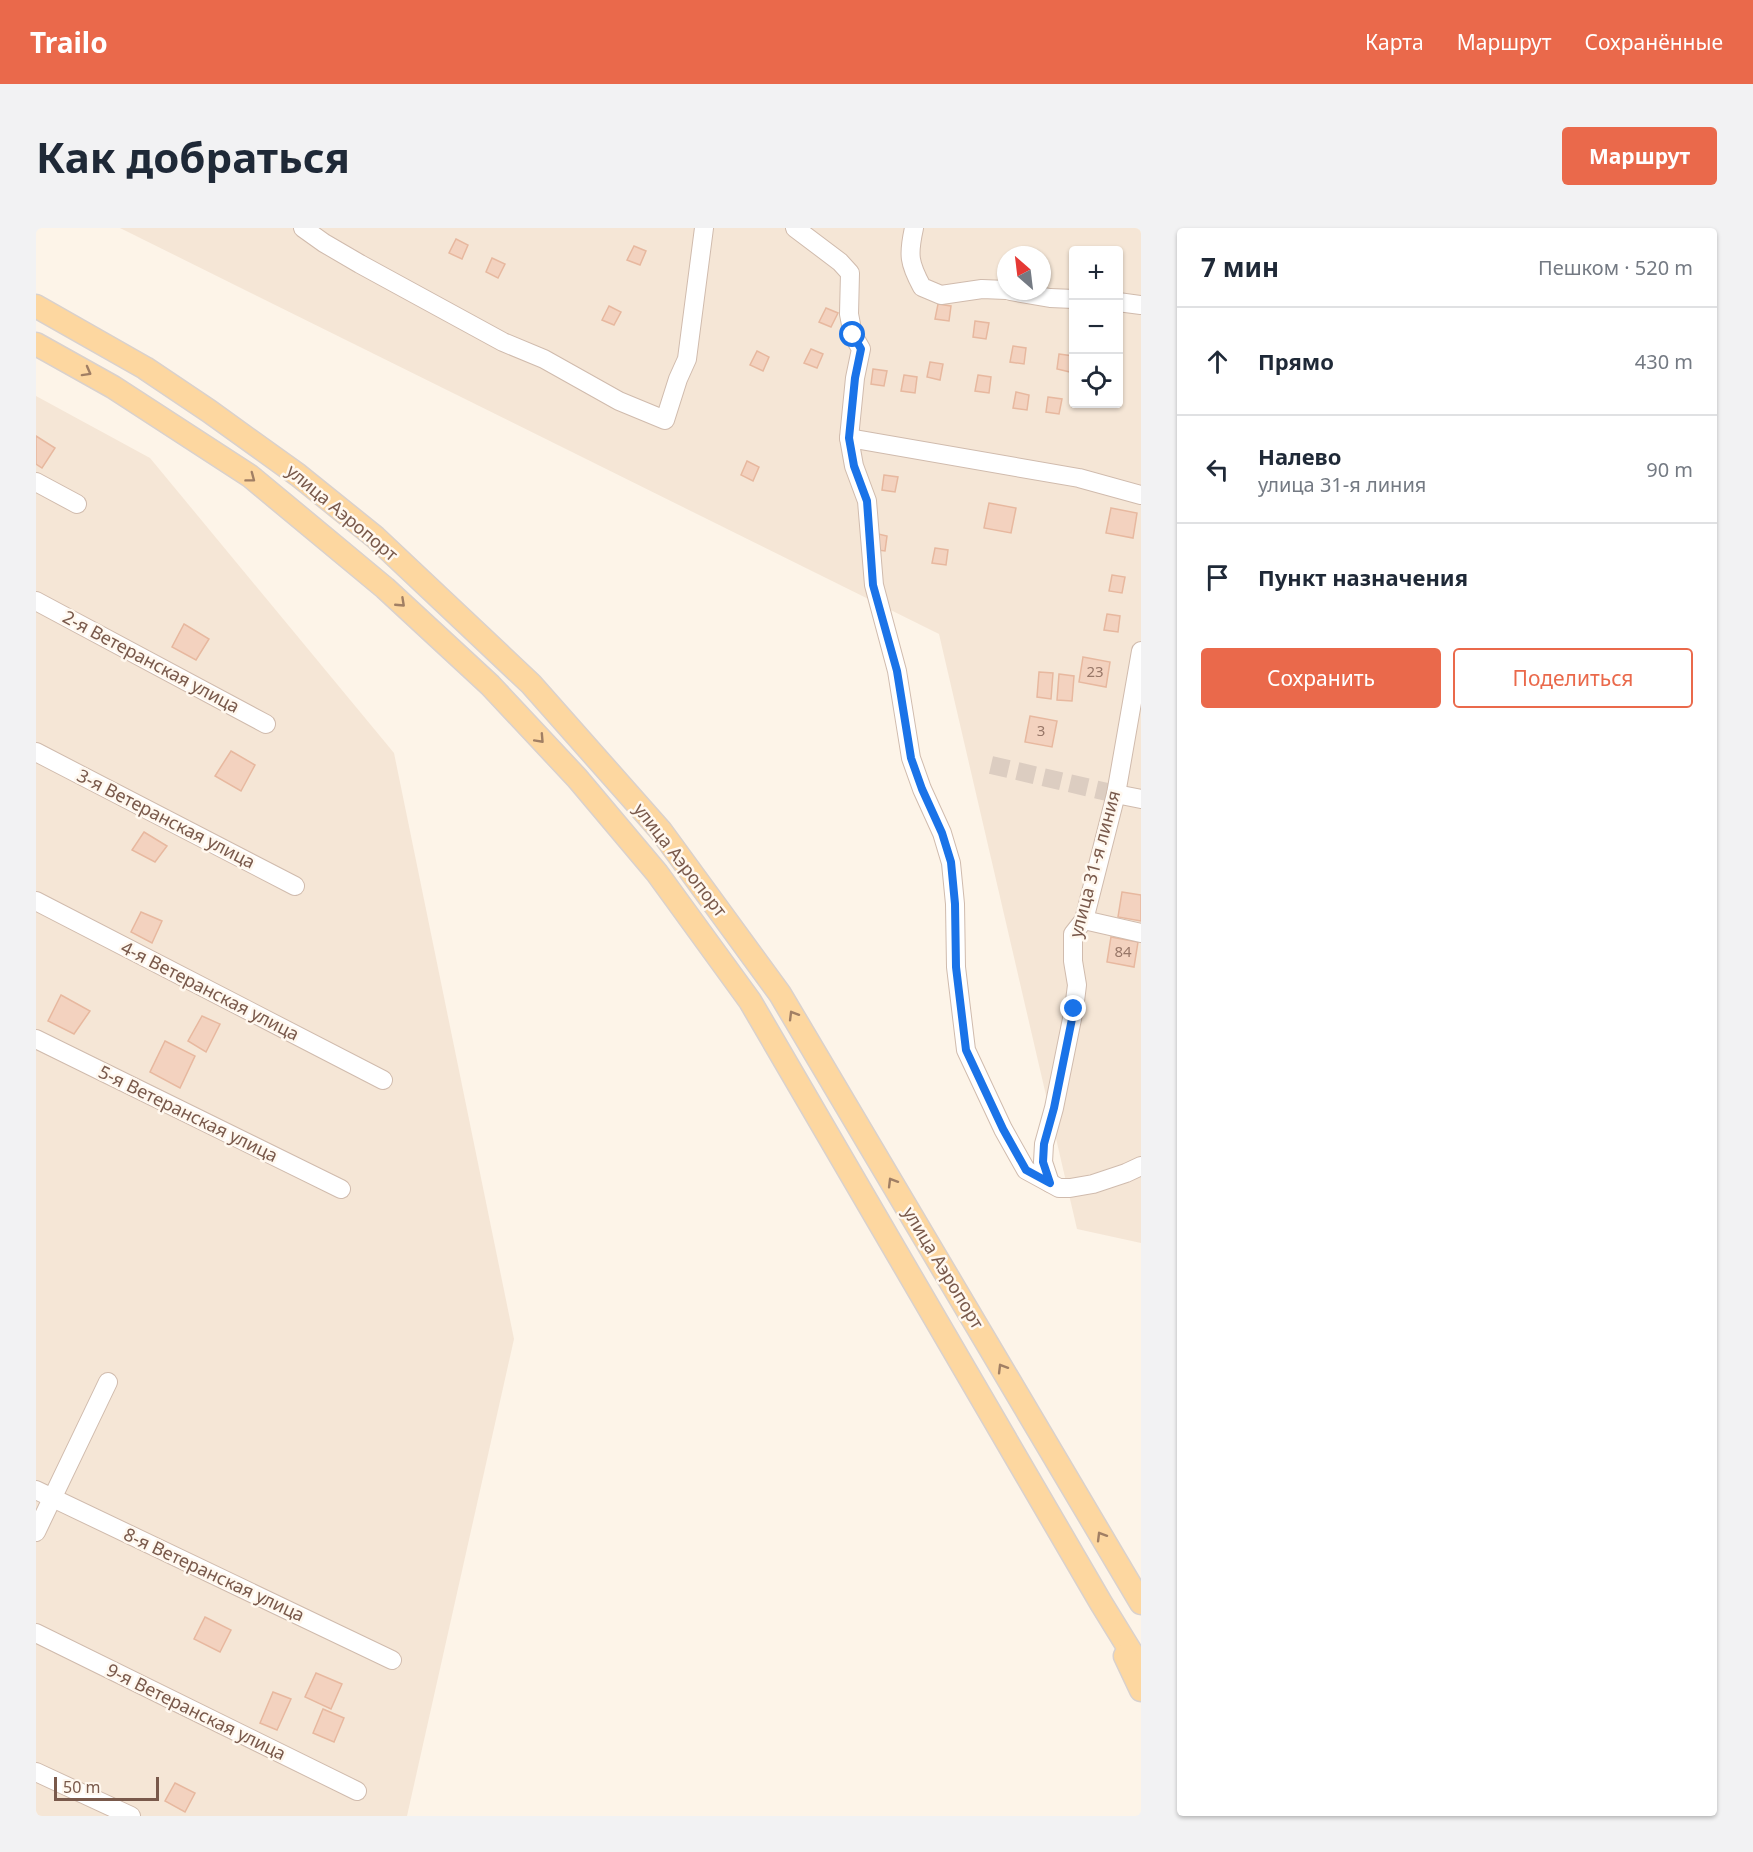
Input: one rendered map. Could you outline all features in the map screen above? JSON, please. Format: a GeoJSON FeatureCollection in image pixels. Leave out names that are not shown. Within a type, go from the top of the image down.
{"type":"FeatureCollection","features":[{"type":"Feature","properties":{"kind":"main road","name":"улица Аэропорт"},"geometry":{"type":"LineString","coordinates":[[36,306],[145,368],[209,411],[298,475],[375,537],[531,684],[661,831],[780,994],[1138,1596]]}},
{"type":"Feature","properties":{"kind":"main road","name":"улица Аэропорт"},"geometry":{"type":"LineString","coordinates":[[36,344],[113,387],[250,476],[385,588],[490,686],[577,778],[642,856],[750,1001],[1101,1603]]}},
{"type":"Feature","properties":{"kind":"main road"},"geometry":{"type":"LineString","coordinates":[[1101,1603],[1141,1668]]}},
{"type":"Feature","properties":{"kind":"main road"},"geometry":{"type":"LineString","coordinates":[[1101,1603],[1141,1690]]}},
{"type":"Feature","properties":{"kind":"street"},"geometry":{"type":"LineString","coordinates":[[303,228],[360,264],[503,342],[544,360],[619,401],[665,420],[678,378],[687,359],[704,228]]}},
{"type":"Feature","properties":{"kind":"street"},"geometry":{"type":"LineString","coordinates":[[795,228],[840,262],[850,273],[849,314],[853,335],[861,349],[855,378],[849,438],[854,466],[867,501],[873,585],[897,671],[911,758],[942,833],[951,862],[955,904],[956,967],[966,1050],[1003,1129],[1026,1170],[1059,1188],[1070,1188],[1093,1184],[1141,1166]]}},
{"type":"Feature","properties":{"kind":"street"},"geometry":{"type":"LineString","coordinates":[[914,228],[908,251],[914,272],[922,287],[942,295],[982,289],[997,290]]}},
{"type":"Feature","properties":{"kind":"street"},"geometry":{"type":"LineString","coordinates":[[1051,298],[1069,299]]}},
{"type":"Feature","properties":{"kind":"street"},"geometry":{"type":"LineString","coordinates":[[1123,303],[1141,305]]}},
{"type":"Feature","properties":{"kind":"street"},"geometry":{"type":"LineString","coordinates":[[849,438],[1079,478],[1141,495]]}},
{"type":"Feature","properties":{"kind":"street"},"geometry":{"type":"LineString","coordinates":[[36,482],[77,504]]}},
{"type":"Feature","properties":{"kind":"street","name":"2-я Ветеранская улица"},"geometry":{"type":"LineString","coordinates":[[36,601],[266,724]]}},
{"type":"Feature","properties":{"kind":"street","name":"улица 31-я линия"},"geometry":{"type":"LineString","coordinates":[[1050,1183],[1043,1162],[1044,1144],[1054,1108],[1074,1009],[1077,986],[1072,961],[1073,934],[1084,920],[1116,794],[1141,651]]}},
{"type":"Feature","properties":{"kind":"street","name":"3-я Ветеранская улица"},"geometry":{"type":"LineString","coordinates":[[36,752],[295,886]]}},
{"type":"Feature","properties":{"kind":"street"},"geometry":{"type":"LineString","coordinates":[[1116,794],[1141,799]]}},
{"type":"Feature","properties":{"kind":"street","name":"4-я Ветеранская улица"},"geometry":{"type":"LineString","coordinates":[[36,901],[383,1080]]}},
{"type":"Feature","properties":{"kind":"street"},"geometry":{"type":"LineString","coordinates":[[1084,920],[1141,933]]}},
{"type":"Feature","properties":{"kind":"street","name":"5-я Ветеранская улица"},"geometry":{"type":"LineString","coordinates":[[36,1040],[340,1189]]}},
{"type":"Feature","properties":{"kind":"street"},"geometry":{"type":"LineString","coordinates":[[36,1532],[44,1494],[108,1382]]}},
{"type":"Feature","properties":{"kind":"street","name":"8-я Ветеранская улица"},"geometry":{"type":"LineString","coordinates":[[44,1494],[392,1660]]}},
{"type":"Feature","properties":{"kind":"street","name":"9-я Ветеранская улица"},"geometry":{"type":"LineString","coordinates":[[36,1633],[357,1791]]}},
{"type":"Feature","properties":{"kind":"street"},"geometry":{"type":"LineString","coordinates":[[36,1772],[131,1816]]}},
{"type":"Feature","properties":{"kind":"shaded area"},"geometry":{"type":"Polygon","coordinates":[[[120,228],[1141,228],[1141,1243],[1077,1229],[939,634],[120,228]]]}},
{"type":"Feature","properties":{"kind":"shaded area"},"geometry":{"type":"Polygon","coordinates":[[[36,396],[150,458],[394,753],[514,1339],[407,1816],[36,1816],[36,396]]]}},
{"type":"Feature","properties":{"kind":"building"},"geometry":{"type":"Polygon","coordinates":[[[456,239],[468,245],[462,259],[449,253],[456,239]]]}},
{"type":"Feature","properties":{"kind":"building"},"geometry":{"type":"Polygon","coordinates":[[[634,246],[646,251],[640,265],[627,260],[634,246]]]}},
{"type":"Feature","properties":{"kind":"building"},"geometry":{"type":"Polygon","coordinates":[[[492,258],[505,264],[498,278],[486,272],[492,258]]]}},
{"type":"Feature","properties":{"kind":"building"},"geometry":{"type":"Polygon","coordinates":[[[938,304],[951,306],[949,321],[935,319],[938,304]]]}},
{"type":"Feature","properties":{"kind":"building"},"geometry":{"type":"Polygon","coordinates":[[[609,306],[621,312],[614,325],[602,320],[609,306]]]}},
{"type":"Feature","properties":{"kind":"building"},"geometry":{"type":"Polygon","coordinates":[[[826,308],[838,313],[831,327],[819,322],[826,308]]]}},
{"type":"Feature","properties":{"kind":"building"},"geometry":{"type":"Polygon","coordinates":[[[975,321],[989,323],[986,339],[973,337],[975,321]]]}},
{"type":"Feature","properties":{"kind":"building"},"geometry":{"type":"Polygon","coordinates":[[[1013,346],[1026,348],[1024,364],[1010,362],[1013,346]]]}},
{"type":"Feature","properties":{"kind":"building"},"geometry":{"type":"Polygon","coordinates":[[[811,349],[823,354],[817,368],[804,363],[811,349]]]}},
{"type":"Feature","properties":{"kind":"building"},"geometry":{"type":"Polygon","coordinates":[[[757,351],[769,357],[763,371],[750,365],[757,351]]]}},
{"type":"Feature","properties":{"kind":"building"},"geometry":{"type":"Polygon","coordinates":[[[1059,354],[1069,355],[1069,372],[1057,369],[1059,354]]]}},
{"type":"Feature","properties":{"kind":"building"},"geometry":{"type":"Polygon","coordinates":[[[930,362],[943,364],[940,380],[927,377],[930,362]]]}},
{"type":"Feature","properties":{"kind":"building"},"geometry":{"type":"Polygon","coordinates":[[[873,369],[887,371],[884,386],[871,384],[873,369]]]}},
{"type":"Feature","properties":{"kind":"building"},"geometry":{"type":"Polygon","coordinates":[[[904,375],[917,377],[915,393],[901,391],[904,375]]]}},
{"type":"Feature","properties":{"kind":"building"},"geometry":{"type":"Polygon","coordinates":[[[978,375],[991,377],[989,393],[975,391],[978,375]]]}},
{"type":"Feature","properties":{"kind":"building"},"geometry":{"type":"Polygon","coordinates":[[[1016,392],[1029,395],[1027,410],[1013,408],[1016,392]]]}},
{"type":"Feature","properties":{"kind":"building"},"geometry":{"type":"Polygon","coordinates":[[[1048,397],[1062,399],[1059,414],[1046,412],[1048,397]]]}},
{"type":"Feature","properties":{"kind":"building"},"geometry":{"type":"Polygon","coordinates":[[[36,436],[55,448],[42,468],[36,464],[36,436]]]}},
{"type":"Feature","properties":{"kind":"building"},"geometry":{"type":"Polygon","coordinates":[[[747,461],[759,467],[753,481],[741,475],[747,461]]]}},
{"type":"Feature","properties":{"kind":"building"},"geometry":{"type":"Polygon","coordinates":[[[884,475],[898,477],[895,492],[882,490],[884,475]]]}},
{"type":"Feature","properties":{"kind":"building"},"geometry":{"type":"Polygon","coordinates":[[[989,503],[1016,508],[1011,533],[984,528],[989,503]]]}},
{"type":"Feature","properties":{"kind":"building"},"geometry":{"type":"Polygon","coordinates":[[[1111,508],[1137,513],[1133,538],[1106,533],[1111,508]]]}},
{"type":"Feature","properties":{"kind":"building"},"geometry":{"type":"Polygon","coordinates":[[[874,533],[887,536],[885,551],[871,549],[874,533]]]}},
{"type":"Feature","properties":{"kind":"building"},"geometry":{"type":"Polygon","coordinates":[[[935,548],[948,550],[946,565],[932,563],[935,548]]]}},
{"type":"Feature","properties":{"kind":"building"},"geometry":{"type":"Polygon","coordinates":[[[1112,575],[1125,577],[1122,593],[1109,591],[1112,575]]]}},
{"type":"Feature","properties":{"kind":"building"},"geometry":{"type":"Polygon","coordinates":[[[1107,614],[1120,616],[1118,632],[1104,630],[1107,614]]]}},
{"type":"Feature","properties":{"kind":"building"},"geometry":{"type":"Polygon","coordinates":[[[184,624],[209,639],[196,660],[172,647],[184,624]]]}},
{"type":"Feature","properties":{"kind":"building"},"geometry":{"type":"Polygon","coordinates":[[[1083,657],[1110,662],[1106,687],[1079,682],[1083,657]]]}},
{"type":"Feature","properties":{"kind":"building"},"geometry":{"type":"Polygon","coordinates":[[[1039,672],[1053,673],[1051,699],[1037,697],[1039,672]]]}},
{"type":"Feature","properties":{"kind":"building"},"geometry":{"type":"Polygon","coordinates":[[[1059,674],[1074,676],[1072,701],[1057,700],[1059,674]]]}},
{"type":"Feature","properties":{"kind":"building"},"geometry":{"type":"Polygon","coordinates":[[[1030,716],[1057,721],[1052,747],[1025,742],[1030,716]]]}},
{"type":"Feature","properties":{"kind":"building"},"geometry":{"type":"Polygon","coordinates":[[[231,751],[255,765],[241,791],[215,776],[231,751]]]}},
{"type":"Feature","properties":{"kind":"building"},"geometry":{"type":"Polygon","coordinates":[[[144,832],[167,846],[155,862],[132,850],[144,832]]]}},
{"type":"Feature","properties":{"kind":"building"},"geometry":{"type":"Polygon","coordinates":[[[1122,892],[1141,895],[1141,921],[1118,917],[1122,892]]]}},
{"type":"Feature","properties":{"kind":"building"},"geometry":{"type":"Polygon","coordinates":[[[141,912],[162,921],[152,943],[131,932],[141,912]]]}},
{"type":"Feature","properties":{"kind":"building"},"geometry":{"type":"Polygon","coordinates":[[[1111,937],[1138,942],[1134,967],[1107,962],[1111,937]]]}},
{"type":"Feature","properties":{"kind":"building"},"geometry":{"type":"Polygon","coordinates":[[[61,995],[90,1011],[74,1034],[48,1021],[61,995]]]}},
{"type":"Feature","properties":{"kind":"building"},"geometry":{"type":"Polygon","coordinates":[[[202,1016],[220,1024],[206,1052],[188,1041],[202,1016]]]}},
{"type":"Feature","properties":{"kind":"building"},"geometry":{"type":"Polygon","coordinates":[[[165,1041],[195,1056],[180,1088],[150,1072],[165,1041]]]}},
{"type":"Feature","properties":{"kind":"building"},"geometry":{"type":"Polygon","coordinates":[[[205,1617],[231,1630],[220,1652],[194,1639],[205,1617]]]}},
{"type":"Feature","properties":{"kind":"building"},"geometry":{"type":"Polygon","coordinates":[[[316,1673],[342,1684],[331,1709],[305,1697],[316,1673]]]}},
{"type":"Feature","properties":{"kind":"building"},"geometry":{"type":"Polygon","coordinates":[[[273,1692],[291,1699],[277,1730],[260,1723],[273,1692]]]}},
{"type":"Feature","properties":{"kind":"building"},"geometry":{"type":"Polygon","coordinates":[[[323,1709],[344,1718],[334,1742],[313,1733],[323,1709]]]}},
{"type":"Feature","properties":{"kind":"building"},"geometry":{"type":"Polygon","coordinates":[[[175,1783],[195,1793],[185,1812],[165,1801],[175,1783]]]}},
{"type":"Feature","properties":{"kind":"tunnel"},"geometry":{"type":"LineString","coordinates":[[991,765],[1116,794]]}},
{"type":"Feature","properties":{"kind":"route"},"geometry":{"type":"LineString","coordinates":[[853,335],[861,349],[855,378],[849,438],[854,466],[867,501],[873,585],[897,671],[911,758],[942,833],[951,862],[955,904],[956,967],[966,1050],[1003,1129],[1026,1170],[1050,1183],[1043,1162],[1044,1144],[1054,1108],[1074,1009]]}}]}
